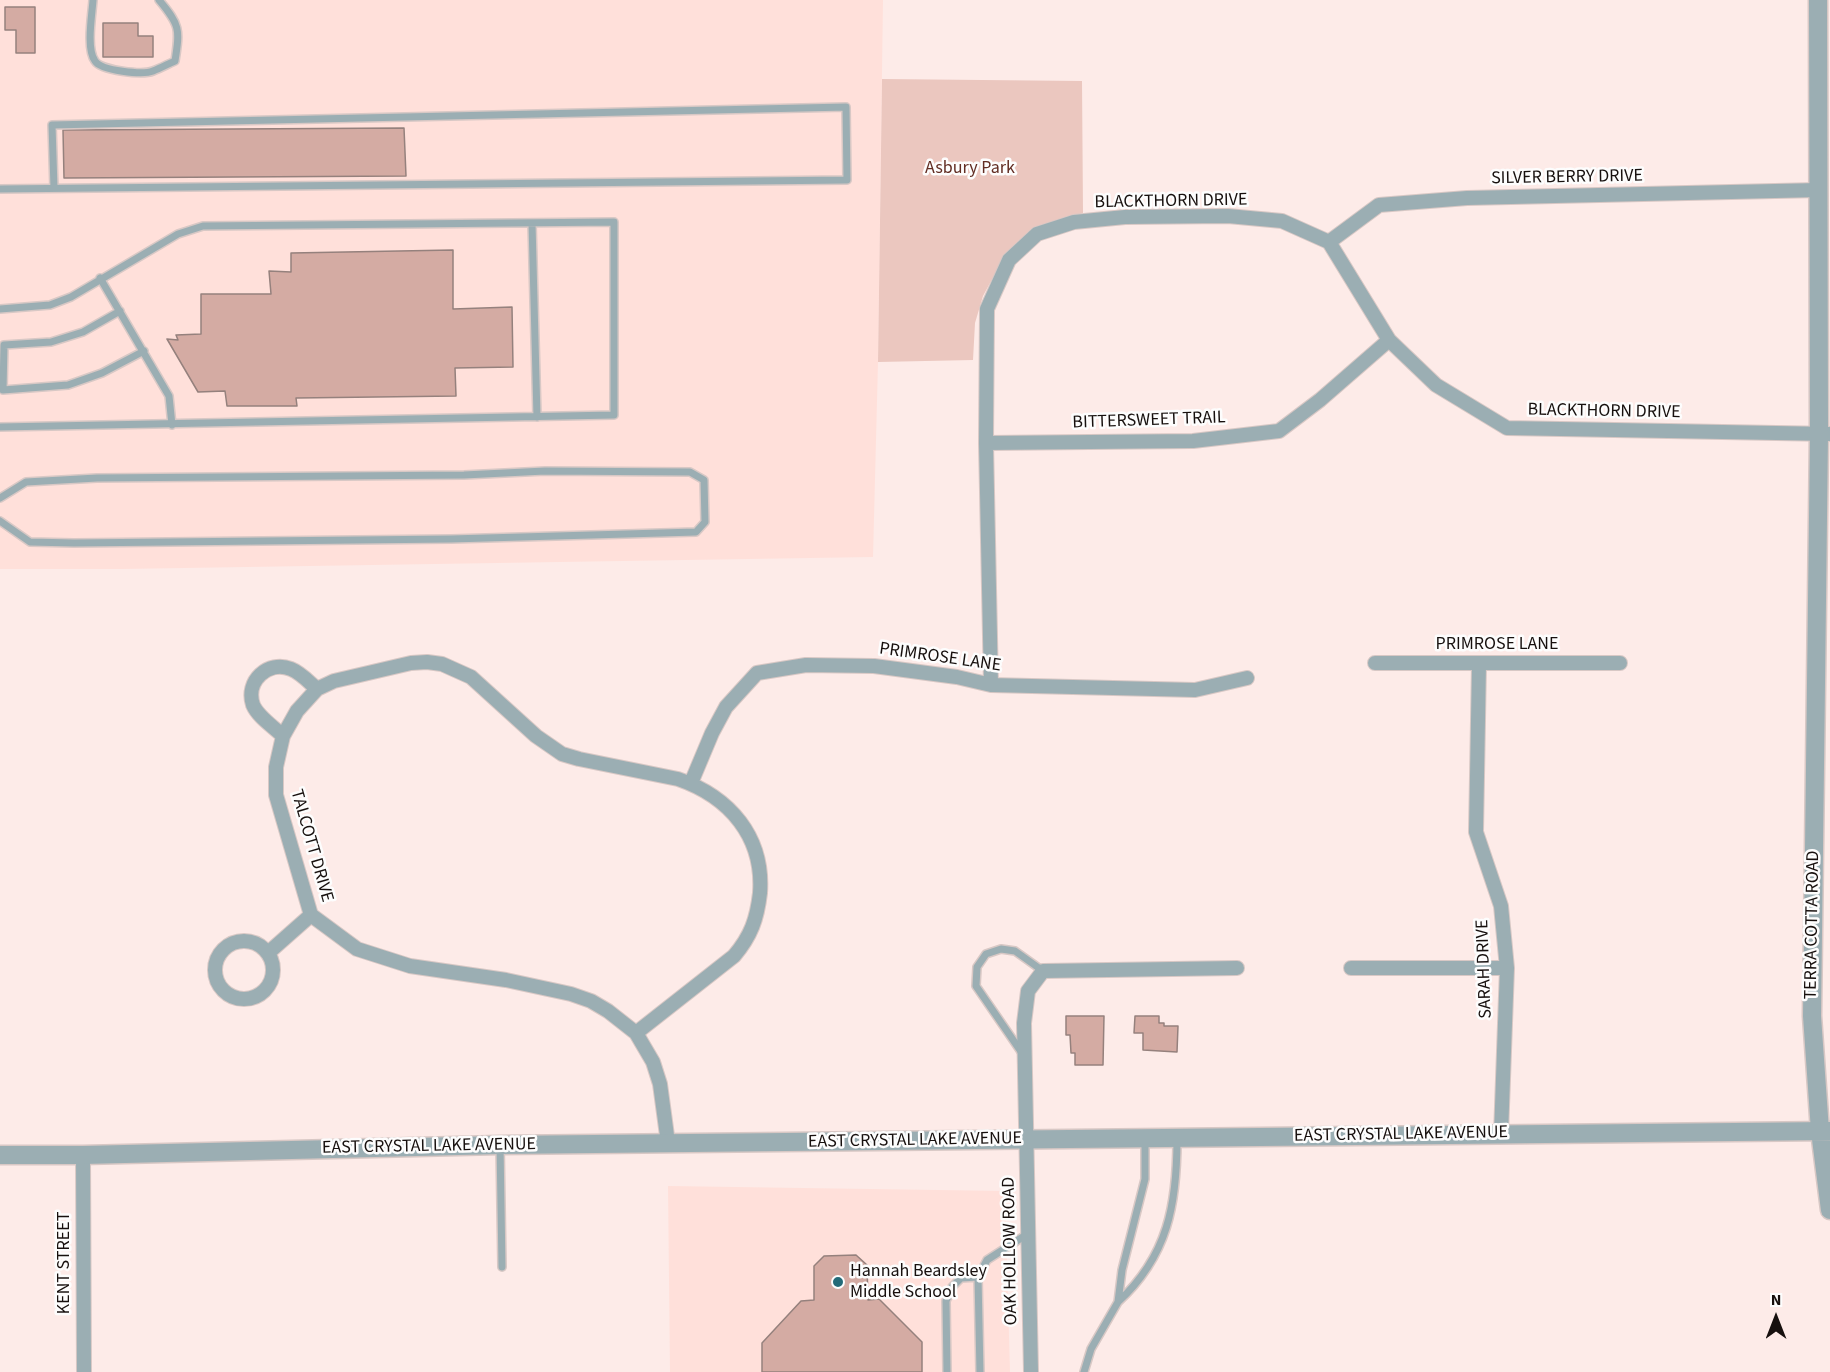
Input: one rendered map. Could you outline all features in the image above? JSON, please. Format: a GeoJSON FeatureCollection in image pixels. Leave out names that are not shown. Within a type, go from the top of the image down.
{"type":"FeatureCollection","features":[{"type":"Feature","properties":{"kind":"street","name":"TERRA COTTA ROAD"},"geometry":{"type":"LineString","coordinates":[[1818,0],[1819,190],[1825,434],[1812,1016],[1825,1131],[1830,1210]]}},
{"type":"Feature","properties":{"kind":"street","name":"SILVER BERRY DRIVE"},"geometry":{"type":"LineString","coordinates":[[1329,242],[1379,205],[1467,198],[1819,190]]}},
{"type":"Feature","properties":{"kind":"street","name":"BLACKTHORN DRIVE"},"geometry":{"type":"LineString","coordinates":[[991,685],[986,443],[987,309],[1009,260],[1037,234],[1074,222],[1125,217],[1228,216],[1282,221],[1329,242],[1389,340],[1436,385],[1507,428],[1825,434]]}},
{"type":"Feature","properties":{"kind":"street","name":"BITTERSWEET TRAIL"},"geometry":{"type":"LineString","coordinates":[[986,443],[1193,441],[1278,431],[1320,400],[1389,340]]}},
{"type":"Feature","properties":{"kind":"street","name":"TALCOTT DRIVE"},"geometry":{"type":"LineString","coordinates":[[411,663],[442,664],[471,677],[536,735],[562,754],[678,779],[691,783],[717,798],[745,828],[753,844],[760,872],[756,921],[746,942],[734,956],[636,1033],[608,1011],[591,1001],[571,994],[506,980],[410,966],[357,949],[311,915],[276,795],[276,767],[283,735],[297,711],[317,689],[334,681],[411,663]]}},
{"type":"Feature","properties":{"kind":"street","name":"PRIMROSE LANE"},"geometry":{"type":"LineString","coordinates":[[1375,663],[1620,663]]}},
{"type":"Feature","properties":{"kind":"street","name":"SARAH DRIVE"},"geometry":{"type":"LineString","coordinates":[[1479,664],[1476,832],[1501,906],[1507,968],[1501,1134]]}},
{"type":"Feature","properties":{"kind":"street","name":"PRIMROSE LANE"},"geometry":{"type":"LineString","coordinates":[[691,783],[712,733],[726,707],[757,673],[806,665],[874,666],[957,677],[991,685],[1195,690],[1246,678]]}},
{"type":"Feature","properties":{"kind":"street"},"geometry":{"type":"LineString","coordinates":[[283,735],[253,705],[253,689],[257,677],[276,666],[289,668],[317,689]]}},
{"type":"Feature","properties":{"kind":"street"},"geometry":{"type":"LineString","coordinates":[[268,953],[311,915]]}},
{"type":"Feature","properties":{"kind":"street"},"geometry":{"type":"LineString","coordinates":[[244,941],[261,946],[268,953],[274,971],[272,981],[259,996],[240,999],[230,996],[223,990],[218,981],[216,963],[226,948],[244,941]]}},
{"type":"Feature","properties":{"kind":"street"},"geometry":{"type":"LineString","coordinates":[[1043,971],[1237,968]]}},
{"type":"Feature","properties":{"kind":"street"},"geometry":{"type":"LineString","coordinates":[[1351,968],[1507,968]]}},
{"type":"Feature","properties":{"kind":"street","name":"OAK HOLLOW ROAD"},"geometry":{"type":"LineString","coordinates":[[1031,1372],[1024,1023],[1029,991],[1043,971]]}},
{"type":"Feature","properties":{"kind":"street"},"geometry":{"type":"LineString","coordinates":[[636,1033],[653,1062],[660,1084],[668,1143]]}},
{"type":"Feature","properties":{"kind":"street","name":"EAST CRYSTAL LAKE AVENUE"},"geometry":{"type":"LineString","coordinates":[[0,1155],[500,1145],[1825,1131]]}},
{"type":"Feature","properties":{"kind":"street","name":"KENT STREET"},"geometry":{"type":"LineString","coordinates":[[83,1155],[84,1372]]}},
{"type":"Feature","properties":{"kind":"lane"},"geometry":{"type":"LineString","coordinates":[[93,0],[90,46],[94,60],[101,67],[151,72],[175,61],[179,35],[174,18],[159,0]]}},
{"type":"Feature","properties":{"kind":"lane"},"geometry":{"type":"LineString","coordinates":[[0,189],[847,180],[846,107],[52,125],[54,188]]}},
{"type":"Feature","properties":{"kind":"lane"},"geometry":{"type":"LineString","coordinates":[[0,309],[50,305],[70,297],[178,234],[203,226],[614,222],[614,415],[0,427]]}},
{"type":"Feature","properties":{"kind":"lane"},"geometry":{"type":"LineString","coordinates":[[532,223],[537,417]]}},
{"type":"Feature","properties":{"kind":"lane"},"geometry":{"type":"LineString","coordinates":[[100,278],[169,396],[172,425]]}},
{"type":"Feature","properties":{"kind":"lane"},"geometry":{"type":"LineString","coordinates":[[120,311],[83,332],[51,342],[3,345],[3,390],[68,385],[102,373],[144,351]]}},
{"type":"Feature","properties":{"kind":"lane"},"geometry":{"type":"LineString","coordinates":[[0,498],[26,483],[97,478],[464,475],[545,471],[690,472],[704,480],[705,522],[696,532],[584,537],[74,543],[30,542],[0,521]]}},
{"type":"Feature","properties":{"kind":"lane"},"geometry":{"type":"LineString","coordinates":[[1025,1058],[976,986],[977,967],[986,954],[1001,949],[1015,951],[1043,971]]}},
{"type":"Feature","properties":{"kind":"lane"},"geometry":{"type":"LineString","coordinates":[[1118,1302],[1122,1270],[1145,1179],[1145,1138]]}},
{"type":"Feature","properties":{"kind":"lane"},"geometry":{"type":"LineString","coordinates":[[1084,1372],[1091,1349],[1118,1302],[1132,1290],[1150,1265],[1162,1239],[1171,1213],[1177,1174],[1177,1138]]}},
{"type":"Feature","properties":{"kind":"lane"},"geometry":{"type":"LineString","coordinates":[[500,1145],[502,1267]]}},
{"type":"Feature","properties":{"kind":"lane"},"geometry":{"type":"LineString","coordinates":[[980,1372],[978,1277],[987,1260],[1029,1233]]}},
{"type":"Feature","properties":{"kind":"lane"},"geometry":{"type":"LineString","coordinates":[[947,1372],[946,1301],[952,1287],[961,1278],[978,1277]]}},
{"type":"Feature","properties":{"kind":"shaded area"},"geometry":{"type":"Polygon","coordinates":[[[0,0],[883,0],[873,557],[0,569],[0,0]]]}},
{"type":"Feature","properties":{"kind":"shaded area","name":"Hannah Beardsley Middle School"},"geometry":{"type":"Polygon","coordinates":[[[668,1186],[1005,1191],[1010,1372],[670,1372],[668,1186]]]}},
{"type":"Feature","properties":{"kind":"green space","name":"Asbury Park"},"geometry":{"type":"Polygon","coordinates":[[[882,79],[1082,81],[1083,213],[1034,231],[1004,257],[983,296],[975,323],[973,360],[878,362],[882,79]]]}},
{"type":"Feature","properties":{"kind":"building"},"geometry":{"type":"Polygon","coordinates":[[[5,7],[35,7],[35,53],[16,53],[16,30],[5,30],[5,7]]]}},
{"type":"Feature","properties":{"kind":"building"},"geometry":{"type":"Polygon","coordinates":[[[103,23],[138,23],[138,36],[153,36],[153,57],[103,57],[103,23]]]}},
{"type":"Feature","properties":{"kind":"building"},"geometry":{"type":"Polygon","coordinates":[[[404,128],[406,176],[64,178],[63,130],[404,128]]]}},
{"type":"Feature","properties":{"kind":"building"},"geometry":{"type":"Polygon","coordinates":[[[453,250],[453,309],[512,307],[513,367],[455,368],[456,396],[296,398],[297,406],[227,406],[225,391],[198,392],[167,339],[178,340],[176,335],[201,334],[201,294],[271,294],[269,271],[291,272],[291,253],[453,250]]]}},
{"type":"Feature","properties":{"kind":"building"},"geometry":{"type":"Polygon","coordinates":[[[1066,1016],[1104,1016],[1103,1065],[1075,1065],[1075,1053],[1071,1053],[1070,1035],[1066,1035],[1066,1016]]]}},
{"type":"Feature","properties":{"kind":"building"},"geometry":{"type":"Polygon","coordinates":[[[1135,1016],[1159,1016],[1159,1023],[1164,1023],[1164,1026],[1178,1026],[1177,1052],[1143,1050],[1143,1033],[1134,1033],[1135,1016]]]}},
{"type":"Feature","properties":{"kind":"building","name":"Hannah Beardsley Middle School"},"geometry":{"type":"Polygon","coordinates":[[[856,1255],[867,1265],[868,1300],[879,1299],[922,1342],[922,1372],[762,1372],[762,1343],[801,1301],[814,1300],[814,1266],[824,1256],[856,1255]]]}},
{"type":"Feature","properties":{"kind":"place","name":"Hannah Beardsley Middle School"},"geometry":{"type":"Point","coordinates":[838,1282]}}]}
